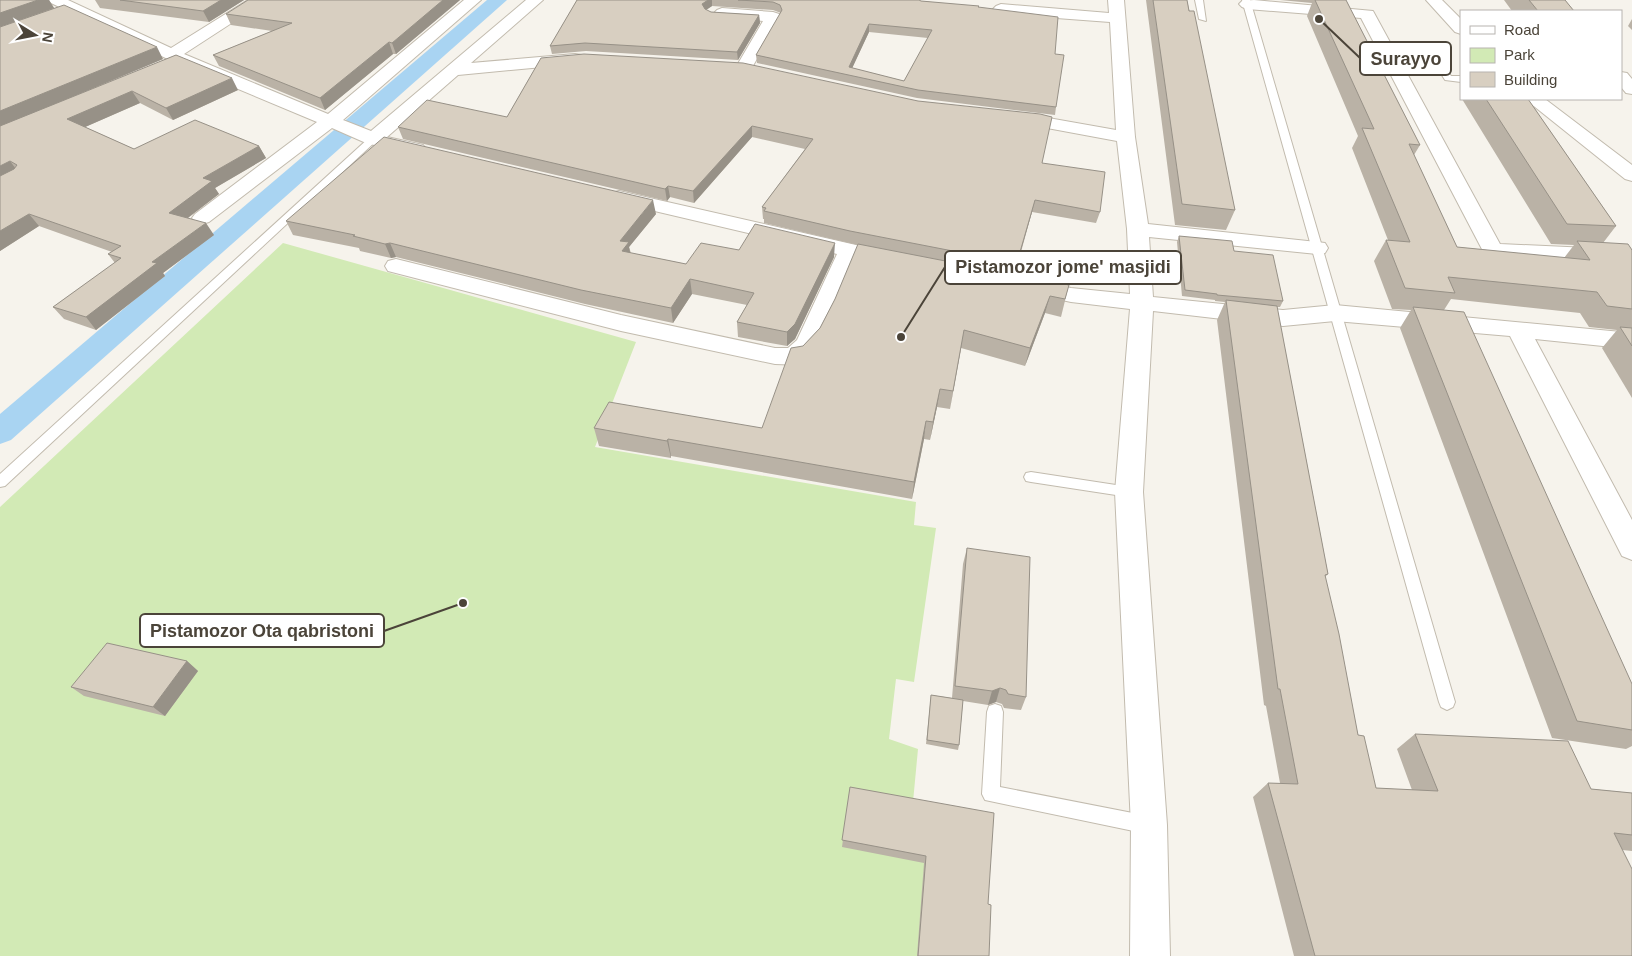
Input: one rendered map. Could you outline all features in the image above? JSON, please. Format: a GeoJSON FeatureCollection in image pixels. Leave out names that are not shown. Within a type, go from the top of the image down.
{"type":"FeatureCollection","features":[{"type":"Feature","properties":{"kind":"street"},"geometry":{"type":"LineString","coordinates":[[173,60],[258,0]]}},
{"type":"Feature","properties":{"kind":"street"},"geometry":{"type":"LineString","coordinates":[[202,218],[330,121],[473,0]]}},
{"type":"Feature","properties":{"kind":"street"},"geometry":{"type":"LineString","coordinates":[[373,139],[536,0]]}},
{"type":"Feature","properties":{"kind":"street"},"geometry":{"type":"LineString","coordinates":[[1434,0],[1460,28]]}},
{"type":"Feature","properties":{"kind":"street"},"geometry":{"type":"LineString","coordinates":[[1246,2],[1367,14],[1493,250],[1630,260]]}},
{"type":"Feature","properties":{"kind":"street"},"geometry":{"type":"LineString","coordinates":[[55,7],[73,8],[98,3]]}},
{"type":"Feature","properties":{"kind":"street"},"geometry":{"type":"LineString","coordinates":[[983,7],[1001,4],[1116,9],[1126,137],[1138,229],[1142,301],[1129,492],[1149,825],[1150,956]]}},
{"type":"Feature","properties":{"kind":"street"},"geometry":{"type":"LineString","coordinates":[[73,8],[173,60],[373,139],[431,152]]}},
{"type":"Feature","properties":{"kind":"street"},"geometry":{"type":"LineString","coordinates":[[712,13],[773,17],[744,67]]}},
{"type":"Feature","properties":{"kind":"street"},"geometry":{"type":"LineString","coordinates":[[453,70],[596,59]]}},
{"type":"Feature","properties":{"kind":"street"},"geometry":{"type":"LineString","coordinates":[[724,66],[744,67],[762,71]]}},
{"type":"Feature","properties":{"kind":"street"},"geometry":{"type":"LineString","coordinates":[[1622,78],[1632,88]]}},
{"type":"Feature","properties":{"kind":"street"},"geometry":{"type":"LineString","coordinates":[[1535,100],[1632,176]]}},
{"type":"Feature","properties":{"kind":"street"},"geometry":{"type":"LineString","coordinates":[[1001,115],[1038,119],[1126,137]]}},
{"type":"Feature","properties":{"kind":"street"},"geometry":{"type":"LineString","coordinates":[[596,192],[849,252],[907,263]]}},
{"type":"Feature","properties":{"kind":"street"},"geometry":{"type":"LineString","coordinates":[[1138,229],[1317,248]]}},
{"type":"Feature","properties":{"kind":"street"},"geometry":{"type":"LineString","coordinates":[[396,266],[622,323],[775,356],[794,356],[807,345],[849,252]]}},
{"type":"Feature","properties":{"kind":"street"},"geometry":{"type":"LineString","coordinates":[[1013,283],[1071,295],[1142,301],[1283,318],[1335,313],[1632,341]]}},
{"type":"Feature","properties":{"kind":"street"},"geometry":{"type":"LineString","coordinates":[[1518,330],[1632,548]]}},
{"type":"Feature","properties":{"kind":"lane"},"geometry":{"type":"LineString","coordinates":[[1199,0],[1203,19]]}},
{"type":"Feature","properties":{"kind":"lane"},"geometry":{"type":"LineString","coordinates":[[1246,2],[1447,702]]}},
{"type":"Feature","properties":{"kind":"lane"},"geometry":{"type":"LineString","coordinates":[[1430,50],[1448,78],[1460,79]]}},
{"type":"Feature","properties":{"kind":"lane"},"geometry":{"type":"LineString","coordinates":[[0,482],[373,139]]}},
{"type":"Feature","properties":{"kind":"lane"},"geometry":{"type":"LineString","coordinates":[[1031,478],[1129,492]]}},
{"type":"Feature","properties":{"kind":"lane"},"geometry":{"type":"LineString","coordinates":[[995,712],[991,794],[1149,825]]}},
{"type":"Feature","properties":{"kind":"green space"},"geometry":{"type":"Polygon","coordinates":[[[283,243],[636,342],[595,447],[916,502],[914,525],[936,528],[914,682],[896,679],[889,739],[918,749],[913,802],[955,956],[0,956],[0,507],[283,243]]]}},
{"type":"Feature","properties":{"kind":"building"},"geometry":{"type":"Polygon","coordinates":[[[0,0],[38,0],[0,13],[0,0]]]}},
{"type":"Feature","properties":{"kind":"building"},"geometry":{"type":"Polygon","coordinates":[[[120,0],[221,0],[203,11],[120,0]]]}},
{"type":"Feature","properties":{"kind":"building"},"geometry":{"type":"Polygon","coordinates":[[[248,0],[443,0],[392,43],[389,42],[320,98],[213,55],[292,23],[226,14],[248,0]]]}},
{"type":"Feature","properties":{"kind":"building"},"geometry":{"type":"Polygon","coordinates":[[[577,0],[708,0],[702,4],[705,9],[711,12],[759,15],[737,52],[585,43],[550,46],[577,0]]]}},
{"type":"Feature","properties":{"kind":"building"},"geometry":{"type":"Polygon","coordinates":[[[738,0],[919,0],[1058,17],[1055,54],[1064,55],[1056,107],[918,90],[756,55],[782,10],[780,5],[773,2],[738,0]],[[869,24],[849,67],[904,81],[932,30],[869,24]]]}},
{"type":"Feature","properties":{"kind":"building"},"geometry":{"type":"Polygon","coordinates":[[[1153,0],[1187,0],[1189,11],[1194,11],[1235,210],[1182,204],[1153,0]]]}},
{"type":"Feature","properties":{"kind":"building"},"geometry":{"type":"Polygon","coordinates":[[[1315,0],[1346,0],[1420,145],[1409,144],[1457,247],[1590,260],[1577,241],[1628,244],[1632,250],[1632,309],[1607,306],[1597,292],[1448,277],[1455,293],[1405,288],[1386,240],[1410,242],[1362,128],[1374,129],[1315,0]]]}},
{"type":"Feature","properties":{"kind":"building"},"geometry":{"type":"Polygon","coordinates":[[[1529,0],[1565,0],[1573,10],[1537,10],[1529,0]]]}},
{"type":"Feature","properties":{"kind":"building"},"geometry":{"type":"Polygon","coordinates":[[[64,5],[157,47],[0,111],[0,27],[64,5]]]}},
{"type":"Feature","properties":{"kind":"building"},"geometry":{"type":"Polygon","coordinates":[[[584,54],[743,63],[918,101],[1040,114],[1052,117],[1042,163],[1105,172],[1100,212],[1035,200],[1020,252],[1075,260],[1071,274],[850,231],[764,211],[766,208],[762,207],[813,139],[752,126],[693,191],[668,186],[665,189],[398,127],[427,100],[507,117],[541,58],[584,54]]]}},
{"type":"Feature","properties":{"kind":"building"},"geometry":{"type":"Polygon","coordinates":[[[176,55],[232,78],[166,108],[132,91],[67,119],[134,149],[195,120],[259,146],[203,178],[212,181],[169,213],[206,223],[152,262],[157,263],[86,317],[53,307],[121,258],[108,254],[121,246],[29,214],[0,231],[0,176],[14,169],[17,165],[10,161],[0,166],[0,126],[176,55]]]}},
{"type":"Feature","properties":{"kind":"building"},"geometry":{"type":"Polygon","coordinates":[[[1487,100],[1529,100],[1616,226],[1567,224],[1487,100]]]}},
{"type":"Feature","properties":{"kind":"building"},"geometry":{"type":"Polygon","coordinates":[[[384,137],[653,200],[620,241],[629,242],[622,251],[686,264],[701,243],[739,250],[755,224],[835,243],[795,324],[787,332],[737,322],[754,293],[690,279],[671,308],[581,290],[390,243],[385,244],[353,236],[355,235],[286,221],[384,137]]]}},
{"type":"Feature","properties":{"kind":"building"},"geometry":{"type":"Polygon","coordinates":[[[1179,236],[1232,241],[1234,251],[1273,255],[1283,301],[1185,290],[1179,236]]]}},
{"type":"Feature","properties":{"kind":"building"},"geometry":{"type":"Polygon","coordinates":[[[858,244],[1069,285],[1065,299],[1050,296],[1030,348],[964,330],[953,391],[940,389],[933,422],[926,421],[914,482],[594,428],[609,402],[762,428],[791,348],[803,346],[820,328],[835,299],[858,244]]]}},
{"type":"Feature","properties":{"kind":"building"},"geometry":{"type":"Polygon","coordinates":[[[1226,300],[1277,306],[1328,574],[1325,575],[1339,634],[1358,735],[1364,736],[1376,788],[1438,791],[1415,734],[1568,741],[1591,789],[1632,793],[1632,835],[1614,833],[1632,869],[1632,956],[1315,956],[1268,783],[1298,784],[1280,689],[1278,689],[1226,300]]]}},
{"type":"Feature","properties":{"kind":"building"},"geometry":{"type":"Polygon","coordinates":[[[1413,307],[1464,312],[1632,684],[1632,730],[1577,721],[1413,307]]]}},
{"type":"Feature","properties":{"kind":"building"},"geometry":{"type":"Polygon","coordinates":[[[1620,327],[1632,328],[1632,346],[1620,327]]]}},
{"type":"Feature","properties":{"kind":"building"},"geometry":{"type":"Polygon","coordinates":[[[967,548],[1030,557],[1026,697],[1008,694],[1006,690],[1000,688],[992,691],[955,686],[967,548]]]}},
{"type":"Feature","properties":{"kind":"building"},"geometry":{"type":"Polygon","coordinates":[[[107,643],[187,661],[153,707],[71,687],[107,643]]]}},
{"type":"Feature","properties":{"kind":"building"},"geometry":{"type":"Polygon","coordinates":[[[931,695],[963,700],[959,745],[927,740],[931,695]]]}},
{"type":"Feature","properties":{"kind":"building"},"geometry":{"type":"Polygon","coordinates":[[[850,787],[994,813],[988,904],[991,905],[989,956],[918,956],[926,856],[842,840],[850,787]]]}},
{"type":"Feature","properties":{"kind":"waterway"},"geometry":{"type":"LineString","coordinates":[[0,432],[498,0]]}},
{"type":"Feature","properties":{"kind":"place","name":"Surayyo"},"geometry":{"type":"Point","coordinates":[1319,19]}},
{"type":"Feature","properties":{"kind":"place","name":"Pistamozor jome' masjidi"},"geometry":{"type":"Point","coordinates":[901,337]}},
{"type":"Feature","properties":{"kind":"place","name":"Pistamozor Ota qabristoni"},"geometry":{"type":"Point","coordinates":[463,603]}}]}
